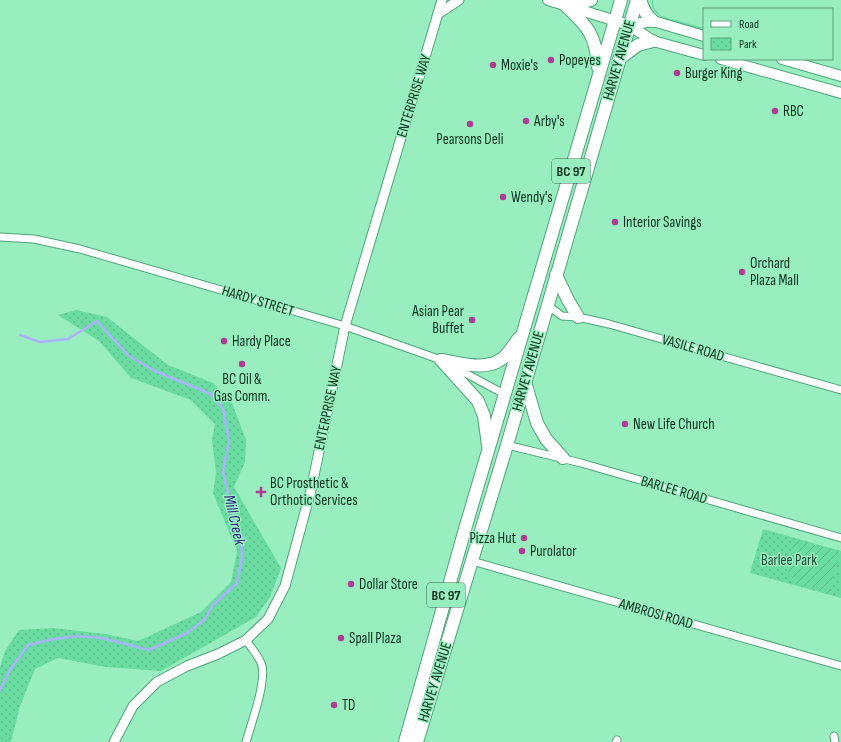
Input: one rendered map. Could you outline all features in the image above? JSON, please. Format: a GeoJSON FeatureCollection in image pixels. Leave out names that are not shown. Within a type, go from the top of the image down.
{"type":"FeatureCollection","features":[{"type":"Feature","properties":{"kind":"highway"},"geometry":{"type":"LineString","coordinates":[[565,4],[591,0]]}},
{"type":"Feature","properties":{"kind":"highway","name":"HARVEY AVENUE"},"geometry":{"type":"LineString","coordinates":[[404,742],[465,529],[506,395],[523,332],[621,0]]}},
{"type":"Feature","properties":{"kind":"highway"},"geometry":{"type":"LineString","coordinates":[[639,0],[649,18],[653,21]]}},
{"type":"Feature","properties":{"kind":"highway","name":"HARVEY AVENUE"},"geometry":{"type":"LineString","coordinates":[[417,742],[507,445],[629,25],[639,0]]}},
{"type":"Feature","properties":{"kind":"highway"},"geometry":{"type":"LineString","coordinates":[[565,4],[591,33],[597,52],[599,76]]}},
{"type":"Feature","properties":{"kind":"highway"},"geometry":{"type":"LineString","coordinates":[[619,59],[638,45],[653,41]]}},
{"type":"Feature","properties":{"kind":"highway"},"geometry":{"type":"LineString","coordinates":[[543,266],[542,292],[547,305]]}},
{"type":"Feature","properties":{"kind":"highway"},"geometry":{"type":"LineString","coordinates":[[556,275],[578,317]]}},
{"type":"Feature","properties":{"kind":"highway"},"geometry":{"type":"LineString","coordinates":[[441,360],[490,366],[503,358],[523,332]]}},
{"type":"Feature","properties":{"kind":"highway"},"geometry":{"type":"LineString","coordinates":[[441,360],[478,401],[484,416],[489,449]]}},
{"type":"Feature","properties":{"kind":"highway"},"geometry":{"type":"LineString","coordinates":[[525,382],[537,423],[546,439],[563,458]]}},
{"type":"Feature","properties":{"kind":"highway"},"geometry":{"type":"LineString","coordinates":[[506,395],[511,408],[511,428]]}},
{"type":"Feature","properties":{"kind":"highway"},"geometry":{"type":"LineString","coordinates":[[465,529],[466,550],[472,561]]}},
{"type":"Feature","properties":{"kind":"main road"},"geometry":{"type":"LineString","coordinates":[[548,0],[629,25],[653,41],[703,54]]}},
{"type":"Feature","properties":{"kind":"main road"},"geometry":{"type":"LineString","coordinates":[[629,25],[653,21],[703,36]]}},
{"type":"Feature","properties":{"kind":"main road"},"geometry":{"type":"LineString","coordinates":[[726,60],[841,93]]}},
{"type":"Feature","properties":{"kind":"main road"},"geometry":{"type":"LineString","coordinates":[[785,60],[841,76]]}},
{"type":"Feature","properties":{"kind":"street","name":"ENTERPRISE WAY"},"geometry":{"type":"LineString","coordinates":[[114,742],[133,706],[157,682],[187,666],[218,654],[246,640],[268,618],[285,586],[311,490],[345,326],[442,0]]}},
{"type":"Feature","properties":{"kind":"street"},"geometry":{"type":"LineString","coordinates":[[438,14],[459,0]]}},
{"type":"Feature","properties":{"kind":"street","name":"HARDY STREET"},"geometry":{"type":"LineString","coordinates":[[0,237],[34,239],[80,249],[345,326],[441,360],[506,395]]}},
{"type":"Feature","properties":{"kind":"street","name":"VASILE ROAD"},"geometry":{"type":"LineString","coordinates":[[547,305],[562,316],[578,317],[609,324],[841,390]]}},
{"type":"Feature","properties":{"kind":"street","name":"BARLEE ROAD"},"geometry":{"type":"LineString","coordinates":[[507,445],[563,458],[841,538]]}},
{"type":"Feature","properties":{"kind":"street","name":"AMBROSI ROAD"},"geometry":{"type":"LineString","coordinates":[[472,561],[841,666]]}},
{"type":"Feature","properties":{"kind":"street"},"geometry":{"type":"LineString","coordinates":[[246,640],[259,658],[262,667],[262,684],[246,742]]}},
{"type":"Feature","properties":{"kind":"green space"},"geometry":{"type":"Polygon","coordinates":[[[653,0],[654,8],[661,16],[703,28],[703,31],[671,22],[663,18],[656,13],[652,7],[653,0]]]}},
{"type":"Feature","properties":{"kind":"green space"},"geometry":{"type":"Polygon","coordinates":[[[76,310],[107,317],[168,365],[213,383],[232,403],[246,440],[245,462],[234,487],[281,568],[270,597],[256,617],[161,671],[106,667],[58,658],[35,669],[20,706],[11,742],[0,742],[0,667],[5,651],[19,630],[53,628],[105,634],[138,641],[201,612],[231,582],[237,551],[213,493],[216,473],[212,440],[215,424],[191,400],[131,378],[99,341],[58,315],[76,310]]]}},
{"type":"Feature","properties":{"kind":"green space","name":"Barlee Park"},"geometry":{"type":"Polygon","coordinates":[[[763,529],[841,551],[841,598],[750,573],[763,529]]]}},
{"type":"Feature","properties":{"kind":"green space"},"geometry":{"type":"Polygon","coordinates":[[[795,539],[841,552],[829,594],[797,584],[786,569],[795,539]]]}},
{"type":"Feature","properties":{"kind":"waterway","name":"Mill Creek"},"geometry":{"type":"LineString","coordinates":[[0,690],[10,670],[28,645],[54,639],[78,636],[102,638],[149,650],[187,633],[205,619],[212,606],[237,583],[242,558],[241,534],[232,512],[223,471],[229,441],[223,409],[211,394],[155,371],[129,356],[97,321],[68,339],[40,342],[20,335]]}},
{"type":"Feature","properties":{"kind":"place","name":"Popeyes"},"geometry":{"type":"Point","coordinates":[551,60]}},
{"type":"Feature","properties":{"kind":"place","name":"Moxie's"},"geometry":{"type":"Point","coordinates":[493,65]}},
{"type":"Feature","properties":{"kind":"place","name":"Burger King"},"geometry":{"type":"Point","coordinates":[677,73]}},
{"type":"Feature","properties":{"kind":"place","name":"RBC"},"geometry":{"type":"Point","coordinates":[775,111]}},
{"type":"Feature","properties":{"kind":"place","name":"Arby's"},"geometry":{"type":"Point","coordinates":[526,121]}},
{"type":"Feature","properties":{"kind":"place","name":"Pearsons Deli"},"geometry":{"type":"Point","coordinates":[470,124]}},
{"type":"Feature","properties":{"kind":"place","name":"Wendy's"},"geometry":{"type":"Point","coordinates":[503,197]}},
{"type":"Feature","properties":{"kind":"place","name":"Interior Savings"},"geometry":{"type":"Point","coordinates":[615,222]}},
{"type":"Feature","properties":{"kind":"place","name":"Orchard Plaza Mall"},"geometry":{"type":"Point","coordinates":[742,272]}},
{"type":"Feature","properties":{"kind":"place","name":"Asian Pear Buffet"},"geometry":{"type":"Point","coordinates":[472,320]}},
{"type":"Feature","properties":{"kind":"place","name":"Hardy Place"},"geometry":{"type":"Point","coordinates":[224,341]}},
{"type":"Feature","properties":{"kind":"place","name":"BC Oil & Gas Comm."},"geometry":{"type":"Point","coordinates":[242,364]}},
{"type":"Feature","properties":{"kind":"place","name":"New Life Church"},"geometry":{"type":"Point","coordinates":[625,424]}},
{"type":"Feature","properties":{"kind":"place","name":"BC Prosthetic & Orthotic Services"},"geometry":{"type":"Point","coordinates":[261,492]}},
{"type":"Feature","properties":{"kind":"place","name":"Pizza Hut"},"geometry":{"type":"Point","coordinates":[524,538]}},
{"type":"Feature","properties":{"kind":"place","name":"Purolator"},"geometry":{"type":"Point","coordinates":[522,551]}},
{"type":"Feature","properties":{"kind":"place","name":"Dollar Store"},"geometry":{"type":"Point","coordinates":[351,584]}},
{"type":"Feature","properties":{"kind":"place","name":"Spall Plaza"},"geometry":{"type":"Point","coordinates":[341,638]}},
{"type":"Feature","properties":{"kind":"place","name":"TD"},"geometry":{"type":"Point","coordinates":[334,705]}}]}
